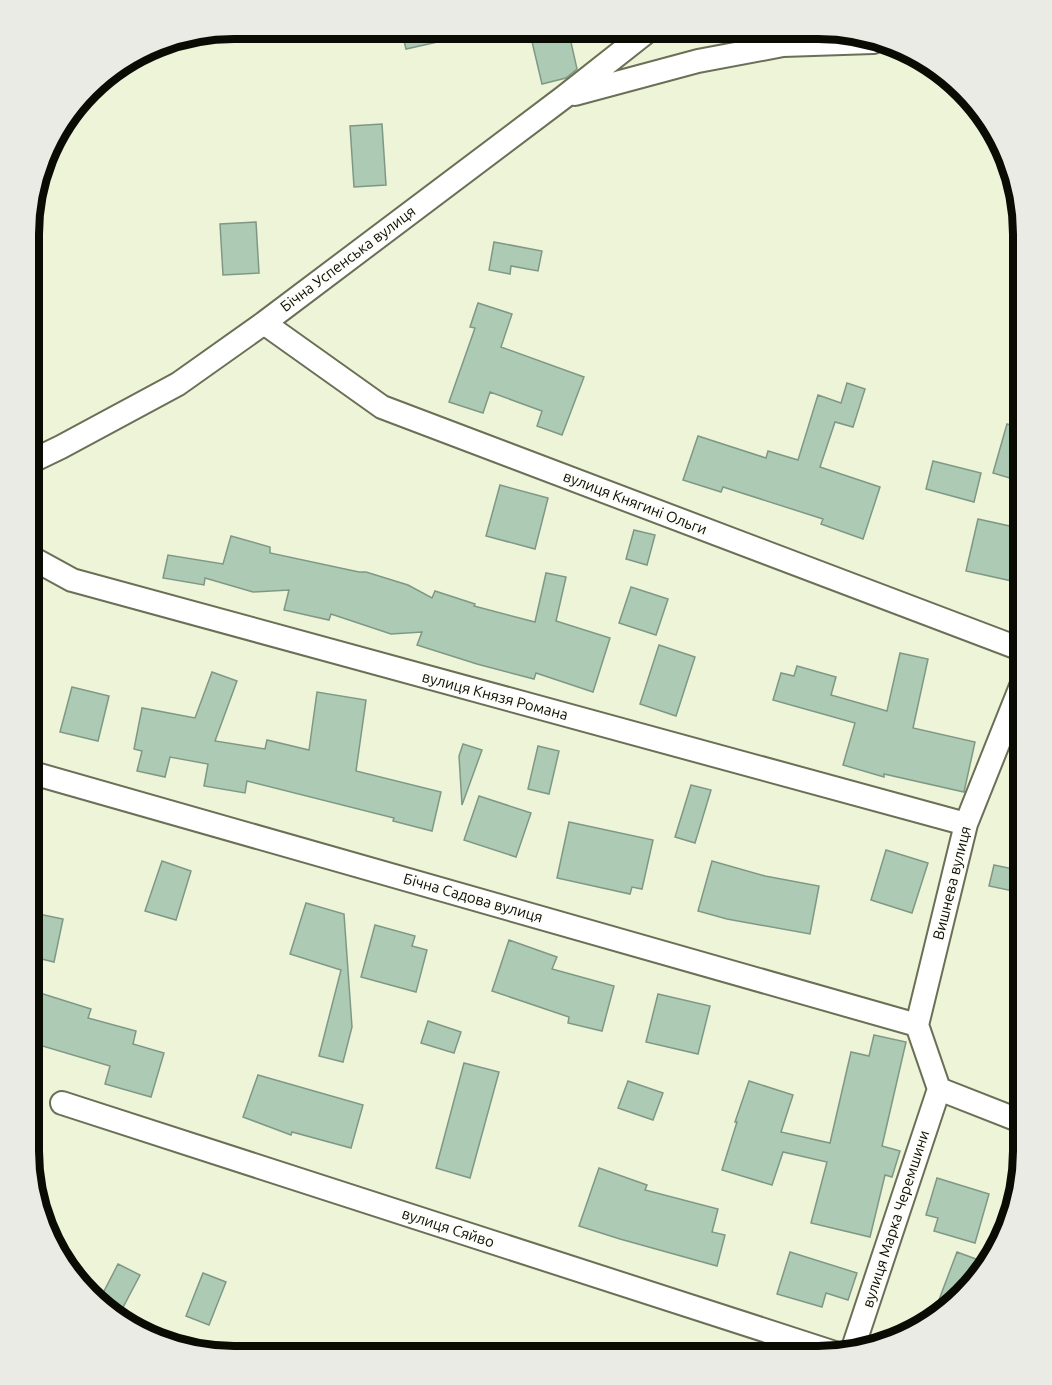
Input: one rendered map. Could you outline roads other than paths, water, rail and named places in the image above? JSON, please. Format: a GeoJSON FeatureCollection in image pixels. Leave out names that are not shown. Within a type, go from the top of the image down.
{"type":"FeatureCollection","features":[{"type":"Feature","properties":{"kind":"street","name":"Бічна Успенська вулиця"},"geometry":{"type":"LineString","coordinates":[[39,458],[178,384],[564,97],[638,39]]}},
{"type":"Feature","properties":{"kind":"street"},"geometry":{"type":"LineString","coordinates":[[564,97],[698,61],[783,45],[852,43]]}},
{"type":"Feature","properties":{"kind":"street","name":"вулиця Княгині Ольги"},"geometry":{"type":"LineString","coordinates":[[264,322],[382,407],[1013,646]]}},
{"type":"Feature","properties":{"kind":"street","name":"вулиця Князя Романа"},"geometry":{"type":"LineString","coordinates":[[39,562],[72,580],[966,824]]}},
{"type":"Feature","properties":{"kind":"street","name":"Вишнева вулиця"},"geometry":{"type":"LineString","coordinates":[[917,1025],[966,824],[1013,706]]}},
{"type":"Feature","properties":{"kind":"street","name":"Бічна Садова вулиця"},"geometry":{"type":"LineString","coordinates":[[39,775],[917,1025]]}},
{"type":"Feature","properties":{"kind":"street"},"geometry":{"type":"LineString","coordinates":[[917,1025],[939,1089],[1013,1118]]}},
{"type":"Feature","properties":{"kind":"street","name":"вулиця Марка Черемшини"},"geometry":{"type":"LineString","coordinates":[[855,1342],[939,1089]]}},
{"type":"Feature","properties":{"kind":"street","name":"вулиця Сяйво"},"geometry":{"type":"LineString","coordinates":[[62,1103],[813,1346]]}}]}
